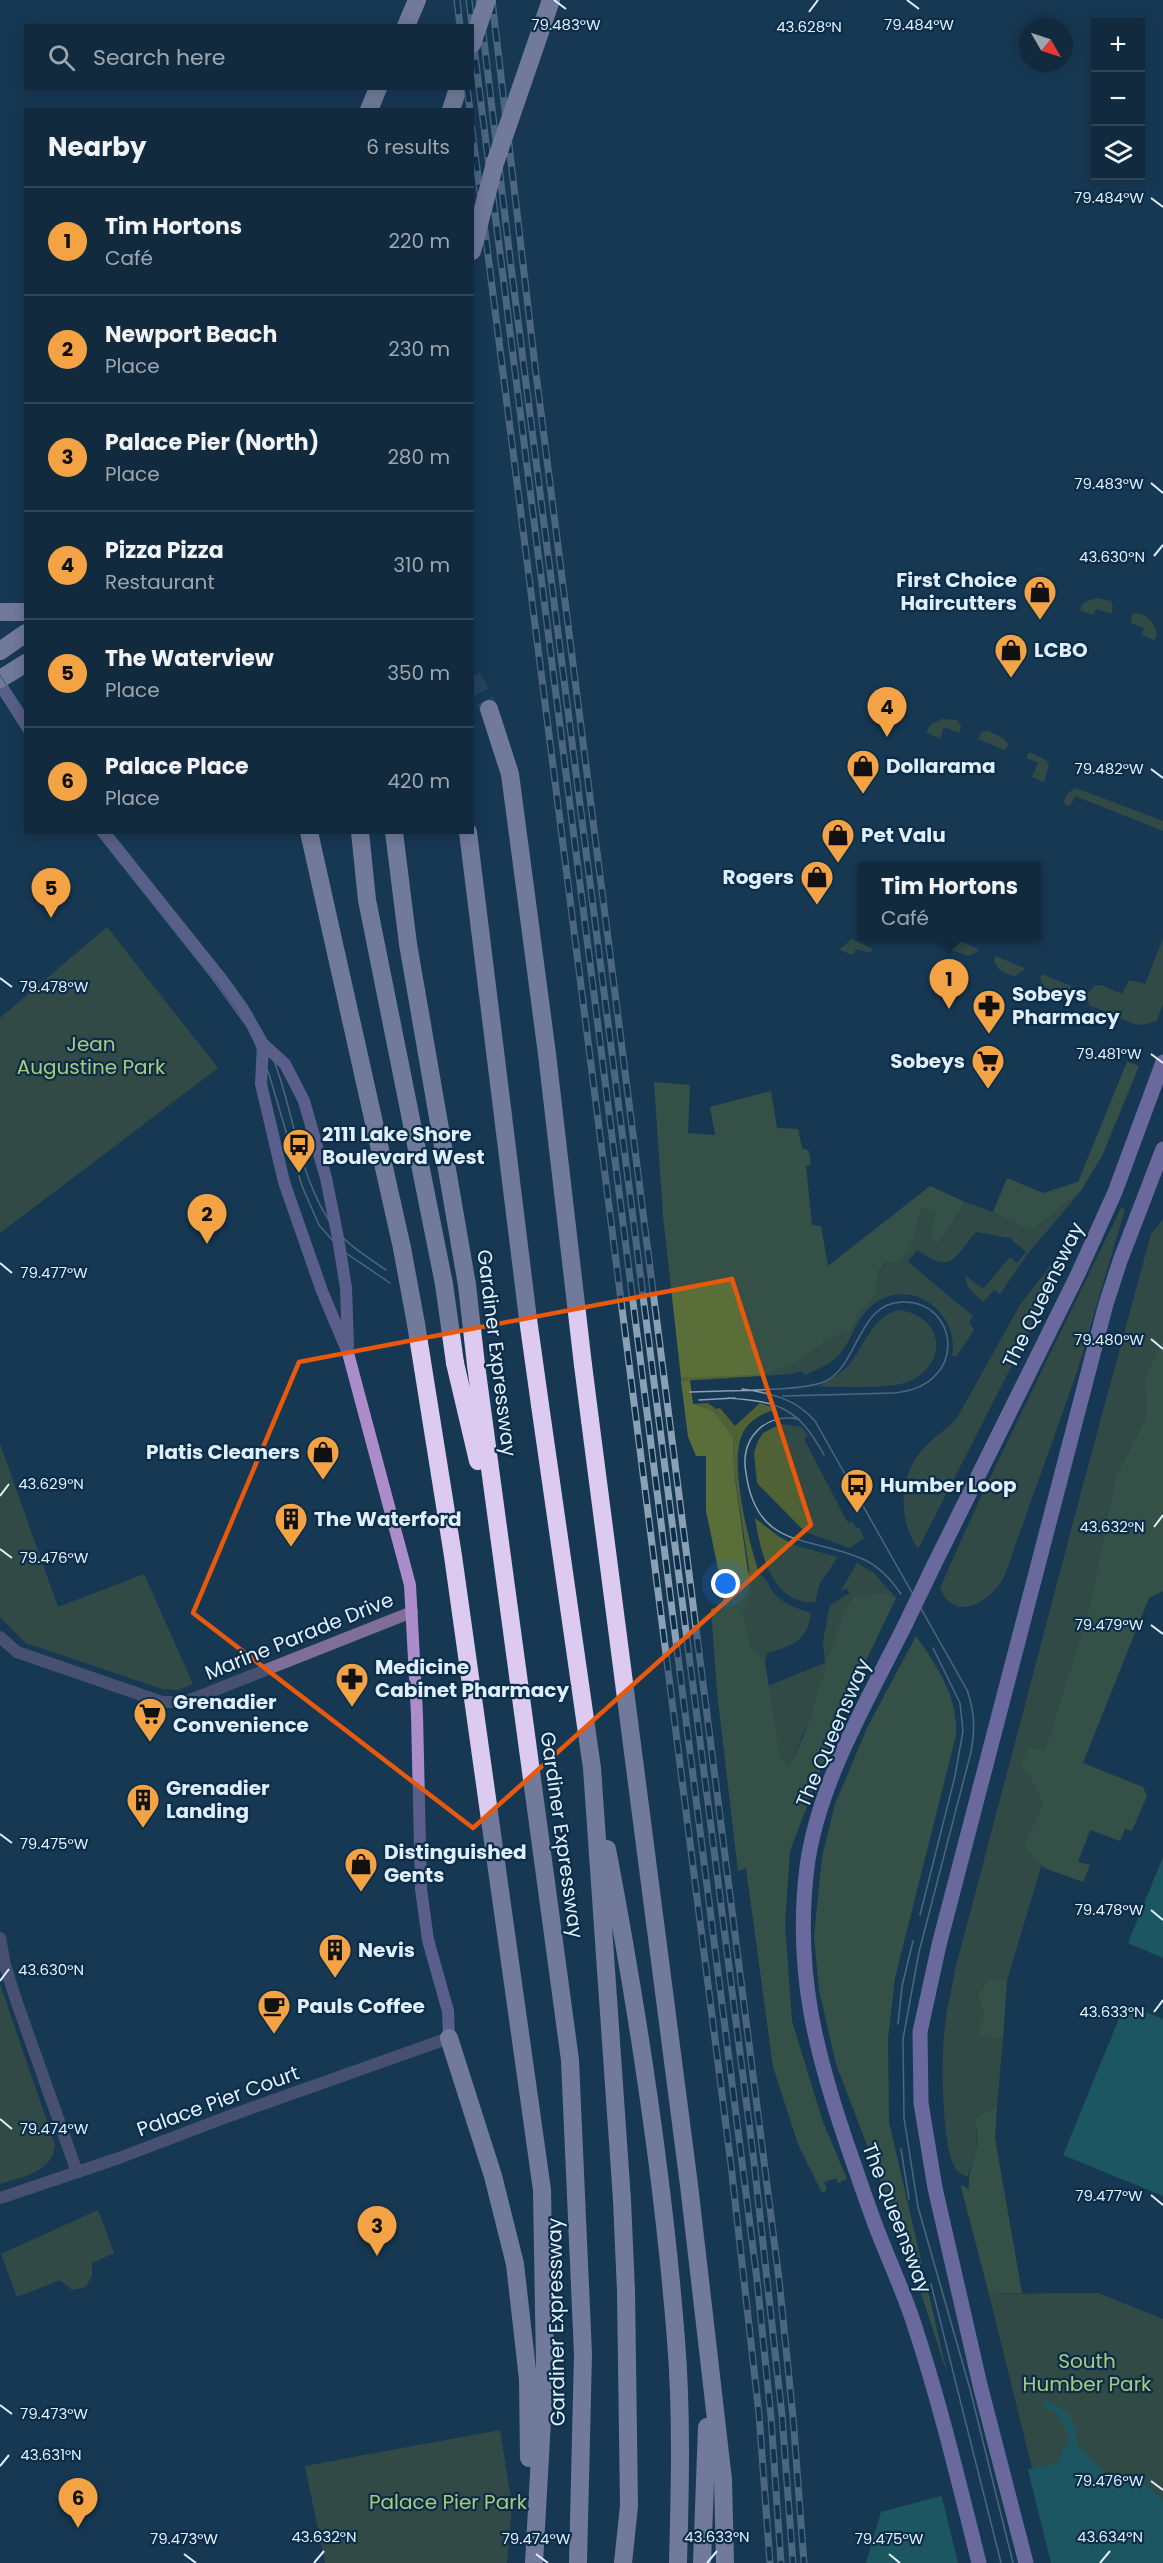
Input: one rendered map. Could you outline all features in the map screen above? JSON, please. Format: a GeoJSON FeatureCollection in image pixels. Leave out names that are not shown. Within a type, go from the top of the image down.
{"type":"FeatureCollection","features":[{"type":"Feature","properties":{"kind":"highway"},"geometry":{"type":"LineString","coordinates":[[407,24],[417,0]]}},
{"type":"Feature","properties":{"kind":"highway"},"geometry":{"type":"LineString","coordinates":[[474,38],[487,0]]}},
{"type":"Feature","properties":{"kind":"highway"},"geometry":{"type":"LineString","coordinates":[[474,243],[495,163],[552,0]]}},
{"type":"Feature","properties":{"kind":"highway"},"geometry":{"type":"LineString","coordinates":[[370,108],[377,90]]}},
{"type":"Feature","properties":{"kind":"highway"},"geometry":{"type":"LineString","coordinates":[[452,108],[457,90]]}},
{"type":"Feature","properties":{"kind":"highway"},"geometry":{"type":"LineString","coordinates":[[0,612],[24,612]]}},
{"type":"Feature","properties":{"kind":"highway"},"geometry":{"type":"LineString","coordinates":[[0,651],[24,634]]}},
{"type":"Feature","properties":{"kind":"highway"},"geometry":{"type":"LineString","coordinates":[[0,682],[24,664]]}},
{"type":"Feature","properties":{"kind":"highway"},"geometry":{"type":"LineString","coordinates":[[489,709],[510,774],[547,1054],[583,1365],[689,2185],[723,2480],[726,2563]]}},
{"type":"Feature","properties":{"kind":"highway"},"geometry":{"type":"LineString","coordinates":[[309,834],[402,1248],[416,1324],[453,1556],[542,2190],[545,2367],[534,2563]]}},
{"type":"Feature","properties":{"kind":"highway"},"geometry":{"type":"LineString","coordinates":[[360,834],[367,900],[444,1284],[455,1363],[502,1564]]}},
{"type":"Feature","properties":{"kind":"highway","name":"Gardiner Expressway"},"geometry":{"type":"LineString","coordinates":[[394,834],[408,944],[467,1285],[502,1564],[570,2060],[583,2354],[578,2563]]}},
{"type":"Feature","properties":{"kind":"highway","name":"Gardiner Expressway"},"geometry":{"type":"LineString","coordinates":[[468,834],[528,1319],[592,1768],[622,2200],[629,2506],[623,2563]]}},
{"type":"Feature","properties":{"kind":"highway"},"geometry":{"type":"LineString","coordinates":[[592,1768],[636,2004],[659,2170],[676,2342],[680,2497],[678,2563]]}},
{"type":"Feature","properties":{"kind":"highway"},"geometry":{"type":"LineString","coordinates":[[448,2038],[493,2176],[515,2264],[528,2379],[530,2490],[538,2509]]}},
{"type":"Feature","properties":{"kind":"highway"},"geometry":{"type":"LineString","coordinates":[[702,2563],[710,2379]]}},
{"type":"Feature","properties":{"kind":"main road"},"geometry":{"type":"LineString","coordinates":[[0,682],[24,721]]}},
{"type":"Feature","properties":{"kind":"main road"},"geometry":{"type":"LineString","coordinates":[[106,834],[223,981],[243,1009],[263,1044],[285,1064],[304,1101],[326,1178],[344,1272],[348,1353]]}},
{"type":"Feature","properties":{"kind":"main road"},"geometry":{"type":"LineString","coordinates":[[263,1044],[261,1084],[284,1182],[321,1291],[348,1353],[410,1584],[417,1715],[421,1890],[428,1940],[448,2011],[448,2038]]}},
{"type":"Feature","properties":{"kind":"main road","name":"The Queensway"},"geometry":{"type":"LineString","coordinates":[[979,2563],[937,2398],[900,2282],[877,2230],[834,2108],[812,2026],[803,1963],[802,1927],[808,1866],[815,1828],[827,1790],[904,1625],[1078,1274],[1115,1192],[1163,1062]]}},
{"type":"Feature","properties":{"kind":"main road","name":"The Queensway"},"geometry":{"type":"LineString","coordinates":[[1026,2563],[980,2385],[935,2188],[921,2103],[920,2032],[939,1945],[1104,1314],[1120,1261],[1163,1149]]}},
{"type":"Feature","properties":{"kind":"street","name":"Marine Parade Drive"},"geometry":{"type":"LineString","coordinates":[[0,1637],[17,1652],[83,1676],[162,1702],[184,1702],[411,1612]]}},
{"type":"Feature","properties":{"kind":"street"},"geometry":{"type":"LineString","coordinates":[[0,1938],[5,1965],[16,2000],[77,2172]]}},
{"type":"Feature","properties":{"kind":"street","name":"Palace Pier Court"},"geometry":{"type":"LineString","coordinates":[[0,2198],[448,2038]]}},
{"type":"Feature","properties":{"kind":"highlighted area"},"geometry":{"type":"Polygon","coordinates":[[[732,1279],[811,1525],[473,1828],[193,1613],[299,1362],[732,1279]]]}},
{"type":"Feature","properties":{"kind":"green space"},"geometry":{"type":"Polygon","coordinates":[[[1096,598],[1111,601],[1113,608],[1111,614],[1096,609],[1093,615],[1080,610],[1083,603],[1096,598]]]}},
{"type":"Feature","properties":{"kind":"green space"},"geometry":{"type":"Polygon","coordinates":[[[1137,613],[1148,618],[1153,624],[1157,636],[1154,640],[1142,635],[1144,628],[1131,623],[1132,615],[1137,613]]]}},
{"type":"Feature","properties":{"kind":"green space"},"geometry":{"type":"Polygon","coordinates":[[[942,719],[957,720],[961,726],[959,733],[944,727],[940,739],[926,732],[931,724],[942,719]]]}},
{"type":"Feature","properties":{"kind":"green space"},"geometry":{"type":"Polygon","coordinates":[[[988,731],[1003,738],[1008,744],[1006,749],[978,739],[982,732],[988,731]]]}},
{"type":"Feature","properties":{"kind":"green space"},"geometry":{"type":"Polygon","coordinates":[[[1029,752],[1046,760],[1049,764],[1044,782],[1032,777],[1038,763],[1026,758],[1029,752]]]}},
{"type":"Feature","properties":{"kind":"green space"},"geometry":{"type":"Polygon","coordinates":[[[1076,788],[1163,821],[1163,831],[1075,796],[1071,805],[1066,806],[1064,801],[1068,793],[1076,788]]]}},
{"type":"Feature","properties":{"kind":"green space","name":"Jean Augustine Park"},"geometry":{"type":"Polygon","coordinates":[[[107,927],[218,1068],[0,1233],[0,1018],[107,927]]]}},
{"type":"Feature","properties":{"kind":"green space"},"geometry":{"type":"Polygon","coordinates":[[[852,939],[872,949],[871,953],[856,949],[853,955],[839,950],[852,939]]]}},
{"type":"Feature","properties":{"kind":"green space"},"geometry":{"type":"Polygon","coordinates":[[[1163,939],[1163,1003],[1157,1021],[1142,1025],[1134,1024],[1089,1005],[1087,995],[1094,986],[1101,985],[1122,994],[1129,980],[1145,984],[1163,939]]]}},
{"type":"Feature","properties":{"kind":"green space"},"geometry":{"type":"Polygon","coordinates":[[[949,940],[956,940],[978,951],[969,956],[953,951],[948,945],[949,940]]]}},
{"type":"Feature","properties":{"kind":"green space"},"geometry":{"type":"Polygon","coordinates":[[[996,956],[1024,970],[1015,976],[1004,973],[996,966],[994,958],[996,956]]]}},
{"type":"Feature","properties":{"kind":"green space"},"geometry":{"type":"Polygon","coordinates":[[[1042,974],[1071,986],[1071,988],[1062,993],[1044,987],[1040,978],[1042,974]]]}},
{"type":"Feature","properties":{"kind":"green space"},"geometry":{"type":"Polygon","coordinates":[[[1080,1192],[1026,1256],[1000,1294],[994,1290],[983,1302],[968,1287],[966,1276],[983,1289],[1010,1257],[1017,1263],[1026,1252],[1010,1238],[976,1232],[956,1256],[945,1262],[938,1261],[917,1250],[908,1262],[973,1316],[969,1323],[974,1330],[956,1357],[952,1355],[953,1340],[949,1327],[932,1305],[920,1298],[892,1295],[878,1301],[865,1312],[836,1358],[804,1375],[802,1371],[792,1374],[681,1381],[681,1378],[800,1360],[827,1340],[853,1329],[858,1314],[877,1294],[878,1271],[913,1241],[921,1206],[937,1212],[930,1236],[938,1244],[965,1202],[993,1212],[1031,1231],[1080,1192]]]}},
{"type":"Feature","properties":{"kind":"green space"},"geometry":{"type":"Polygon","coordinates":[[[1121,1208],[1125,1209],[1077,1372],[1004,1577],[982,1601],[963,1607],[954,1605],[946,1599],[940,1588],[982,1494],[1121,1208]]]}},
{"type":"Feature","properties":{"kind":"green space"},"geometry":{"type":"Polygon","coordinates":[[[1163,1219],[1163,1340],[1145,1377],[1146,1418],[1116,1475],[1089,1609],[1045,1750],[1029,1748],[1029,1775],[1043,1804],[1024,1846],[1042,1864],[1007,1980],[989,1979],[978,1995],[984,2015],[980,2035],[1003,2039],[997,2106],[974,2119],[977,2141],[967,2177],[956,2169],[951,2158],[943,2099],[944,2038],[955,1970],[1151,1234],[1163,1219]]]}},
{"type":"Feature","properties":{"kind":"green space"},"geometry":{"type":"Polygon","coordinates":[[[1074,1235],[1027,1336],[918,1549],[911,1537],[904,1512],[905,1485],[909,1472],[927,1445],[957,1418],[1020,1305],[1074,1235]]]}},
{"type":"Feature","properties":{"kind":"green space"},"geometry":{"type":"Polygon","coordinates":[[[899,1310],[925,1321],[932,1330],[936,1340],[936,1351],[924,1371],[912,1380],[893,1385],[819,1387],[846,1368],[881,1319],[899,1310]]]}},
{"type":"Feature","properties":{"kind":"green space"},"geometry":{"type":"Polygon","coordinates":[[[708,1403],[716,1409],[720,1408],[735,1426],[760,1403],[777,1409],[756,1418],[742,1435],[738,1466],[742,1505],[760,1575],[780,1599],[811,1613],[802,1637],[791,1645],[767,1653],[765,1662],[751,1647],[743,1611],[749,1569],[734,1471],[733,1438],[692,1404],[708,1403]]]}},
{"type":"Feature","properties":{"kind":"green space"},"geometry":{"type":"Polygon","coordinates":[[[781,1424],[801,1427],[808,1435],[804,1439],[846,1520],[849,1523],[852,1521],[856,1528],[859,1527],[864,1538],[850,1548],[805,1532],[757,1483],[754,1453],[758,1441],[763,1433],[781,1424]]]}},
{"type":"Feature","properties":{"kind":"green space"},"geometry":{"type":"Polygon","coordinates":[[[0,1444],[58,1607],[144,1574],[193,1684],[179,1690],[162,1689],[26,1643],[0,1617],[0,1444]]]}},
{"type":"Feature","properties":{"kind":"green space"},"geometry":{"type":"Polygon","coordinates":[[[755,1518],[794,1545],[838,1557],[820,1583],[815,1602],[800,1601],[788,1595],[778,1585],[765,1560],[755,1518]]]}},
{"type":"Feature","properties":{"kind":"green space"},"geometry":{"type":"Polygon","coordinates":[[[857,1563],[874,1573],[896,1598],[884,1593],[816,1704],[789,1767],[780,1757],[768,1686],[825,1663],[823,1641],[830,1605],[850,1593],[846,1588],[840,1592],[857,1563]]]}},
{"type":"Feature","properties":{"kind":"green space"},"geometry":{"type":"Polygon","coordinates":[[[0,1984],[55,2145],[49,2162],[43,2167],[27,2176],[0,2184],[0,1984]]]}},
{"type":"Feature","properties":{"kind":"green space"},"geometry":{"type":"Polygon","coordinates":[[[98,2210],[114,2253],[92,2263],[92,2275],[86,2287],[72,2290],[60,2280],[17,2297],[1,2254],[98,2210]]]}},
{"type":"Feature","properties":{"kind":"green space","name":"South Humber Park"},"geometry":{"type":"Polygon","coordinates":[[[1098,2293],[1163,2319],[1163,2501],[1147,2485],[1135,2479],[1113,2478],[1104,2473],[1057,2465],[1032,2468],[989,2294],[1098,2293]]]}},
{"type":"Feature","properties":{"kind":"green space","name":"Palace Pier Park"},"geometry":{"type":"Polygon","coordinates":[[[500,2430],[512,2506],[507,2563],[325,2563],[305,2466],[500,2430]]]}},
{"type":"Feature","properties":{"kind":"shaded area"},"geometry":{"type":"Polygon","coordinates":[[[1127,1062],[1139,1066],[1102,1156],[1080,1192],[1031,1231],[993,1212],[1007,1178],[1043,1193],[1078,1182],[1127,1062]]]}},
{"type":"Feature","properties":{"kind":"shaded area"},"geometry":{"type":"Polygon","coordinates":[[[654,1082],[690,1085],[688,1133],[715,1135],[710,1107],[771,1091],[777,1128],[798,1129],[802,1148],[809,1151],[811,1165],[806,1166],[812,1225],[821,1226],[828,1266],[930,1186],[965,1202],[938,1244],[930,1236],[936,1212],[921,1207],[913,1241],[901,1261],[886,1263],[878,1271],[877,1294],[858,1314],[853,1329],[827,1340],[800,1360],[767,1374],[681,1378],[663,1216],[654,1082]]]}},
{"type":"Feature","properties":{"kind":"shaded area"},"geometry":{"type":"Polygon","coordinates":[[[1163,1340],[1163,1591],[1149,1598],[1083,1763],[1143,1787],[1147,1796],[1132,1831],[1125,1829],[1120,1841],[1090,1830],[1078,1862],[1090,1865],[1083,1882],[1044,1868],[1024,1846],[1043,1804],[1029,1775],[1021,1766],[1029,1748],[1045,1750],[1089,1609],[1116,1475],[1146,1418],[1145,1377],[1163,1340]]]}},
{"type":"Feature","properties":{"kind":"shaded area"},"geometry":{"type":"Polygon","coordinates":[[[690,1380],[693,1404],[714,1412],[733,1438],[734,1471],[751,1594],[743,1611],[751,1647],[765,1662],[780,1757],[789,1766],[808,1725],[835,1638],[853,1597],[884,1593],[896,1598],[849,1696],[790,1851],[785,1924],[792,2021],[823,2122],[847,2179],[838,2183],[836,2178],[824,2182],[827,2190],[822,2193],[798,2144],[773,2067],[746,1868],[738,1871],[717,1692],[711,1609],[723,1606],[723,1593],[706,1511],[706,1456],[696,1456],[688,1437],[681,1381],[690,1380]]]}},
{"type":"Feature","properties":{"kind":"shaded area"},"geometry":{"type":"Polygon","coordinates":[[[916,1636],[939,1671],[950,1695],[956,1721],[956,1735],[895,1978],[888,2038],[889,2122],[947,2373],[907,2250],[836,2064],[819,1990],[814,1936],[822,1857],[835,1804],[868,1726],[916,1636]]]}},
{"type":"Feature","properties":{"kind":"shaded area"},"geometry":{"type":"Polygon","coordinates":[[[1163,1857],[1163,1958],[1128,1943],[1163,1857]]]}},
{"type":"Feature","properties":{"kind":"shaded area"},"geometry":{"type":"Polygon","coordinates":[[[989,1979],[1007,1980],[1003,2039],[979,2035],[984,2015],[978,1995],[989,1979]]]}},
{"type":"Feature","properties":{"kind":"shaded area"},"geometry":{"type":"Polygon","coordinates":[[[1125,2004],[1163,2019],[1163,2196],[1063,2155],[1125,2004]]]}},
{"type":"Feature","properties":{"kind":"shaded area"},"geometry":{"type":"Polygon","coordinates":[[[997,2106],[995,2138],[1022,2293],[989,2294],[961,2187],[962,2185],[969,2190],[970,2172],[977,2139],[974,2119],[997,2106]]]}},
{"type":"Feature","properties":{"kind":"shaded area"},"geometry":{"type":"Polygon","coordinates":[[[1044,2400],[1067,2412],[1074,2426],[1079,2448],[1104,2473],[1113,2478],[1135,2479],[1147,2485],[1163,2501],[1163,2563],[866,2563],[881,2512],[971,2488],[1032,2468],[1056,2464],[1070,2437],[1057,2414],[1044,2407],[1044,2400]]]}},
{"type":"Feature","properties":{"kind":"pier"},"geometry":{"type":"Polygon","coordinates":[[[1027,2466],[1051,2563],[958,2563],[941,2493],[1027,2466]]]}},
{"type":"Feature","properties":{"kind":"tunnel"},"geometry":{"type":"LineString","coordinates":[[474,681],[489,709]]}},
{"type":"Feature","properties":{"kind":"tram line"},"geometry":{"type":"LineString","coordinates":[[0,675],[24,713]]}},
{"type":"Feature","properties":{"kind":"tram line"},"geometry":{"type":"LineString","coordinates":[[0,694],[24,732]]}},
{"type":"Feature","properties":{"kind":"tram line"},"geometry":{"type":"LineString","coordinates":[[98,834],[212,978],[248,1028],[269,1074],[302,1186],[319,1225],[340,1249],[390,1283]]}},
{"type":"Feature","properties":{"kind":"tram line"},"geometry":{"type":"LineString","coordinates":[[112,834],[243,1001],[276,1065],[301,1156],[324,1213],[347,1242],[386,1270]]}},
{"type":"Feature","properties":{"kind":"tram line"},"geometry":{"type":"LineString","coordinates":[[690,1392],[781,1389],[815,1385],[826,1381],[846,1362],[867,1323],[876,1312],[887,1305],[902,1302],[921,1305],[935,1314],[945,1328],[948,1344],[945,1361],[935,1376],[919,1387],[894,1393],[783,1396]]}},
{"type":"Feature","properties":{"kind":"tram line"},"geometry":{"type":"LineString","coordinates":[[742,1389],[782,1398],[799,1407],[815,1421],[967,1690],[972,1706],[974,1728],[971,1752],[919,1952],[903,2039],[904,2118],[918,2207],[970,2389],[1013,2563]]}},
{"type":"Feature","properties":{"kind":"tram line"},"geometry":{"type":"LineString","coordinates":[[728,1398],[761,1402],[785,1410],[805,1426],[824,1455]]}},
{"type":"Feature","properties":{"kind":"tram line"},"geometry":{"type":"LineString","coordinates":[[699,1400],[735,1398]]}},
{"type":"Feature","properties":{"kind":"tram line"},"geometry":{"type":"LineString","coordinates":[[799,1419],[782,1418],[771,1421],[753,1435],[748,1445],[745,1456],[746,1473],[752,1498],[762,1516],[775,1529],[790,1537],[845,1552],[871,1563],[901,1594]]}},
{"type":"Feature","properties":{"kind":"tram line"},"geometry":{"type":"LineString","coordinates":[[920,1915],[955,1776],[963,1731],[960,1703],[933,1648]]}},
{"type":"Feature","properties":{"kind":"tram line"},"geometry":{"type":"LineString","coordinates":[[898,2024],[902,1986],[913,1941]]}},
{"type":"Feature","properties":{"kind":"tram line"},"geometry":{"type":"LineString","coordinates":[[901,2149],[909,2199]]}},
{"type":"Feature","properties":{"kind":"tram line"},"geometry":{"type":"LineString","coordinates":[[931,2284],[1001,2563]]}},
{"type":"Feature","properties":{"kind":"railway"},"geometry":{"type":"LineString","coordinates":[[457,0],[460,24]]}},
{"type":"Feature","properties":{"kind":"railway"},"geometry":{"type":"LineString","coordinates":[[469,0],[472,24]]}},
{"type":"Feature","properties":{"kind":"railway"},"geometry":{"type":"LineString","coordinates":[[479,0],[511,266],[754,2162],[782,2415],[793,2563]]}},
{"type":"Feature","properties":{"kind":"railway"},"geometry":{"type":"LineString","coordinates":[[492,0],[535,366],[779,2279],[793,2417],[804,2563]]}},
{"type":"Feature","properties":{"kind":"railway"},"geometry":{"type":"LineString","coordinates":[[474,48],[757,2280],[771,2417],[781,2563]]}},
{"type":"Feature","properties":{"kind":"railway"},"geometry":{"type":"LineString","coordinates":[[467,90],[470,108]]}},
{"type":"Feature","properties":{"kind":"railway"},"geometry":{"type":"LineString","coordinates":[[474,145],[731,2165],[759,2414],[770,2563]]}},
{"type":"Feature","properties":{"kind":"place","name":"First Choice Haircutters"},"geometry":{"type":"Point","coordinates":[1040,621]}},
{"type":"Feature","properties":{"kind":"place","name":"LCBO"},"geometry":{"type":"Point","coordinates":[1011,679]}},
{"type":"Feature","properties":{"kind":"place","name":"Pizza Pizza"},"geometry":{"type":"Point","coordinates":[887,737]}},
{"type":"Feature","properties":{"kind":"place","name":"Dollarama"},"geometry":{"type":"Point","coordinates":[863,795]}},
{"type":"Feature","properties":{"kind":"place","name":"Pet Valu"},"geometry":{"type":"Point","coordinates":[838,864]}},
{"type":"Feature","properties":{"kind":"place","name":"Rogers"},"geometry":{"type":"Point","coordinates":[817,906]}},
{"type":"Feature","properties":{"kind":"place","name":"The Waterview"},"geometry":{"type":"Point","coordinates":[51,918]}},
{"type":"Feature","properties":{"kind":"place","name":"Tim Hortons"},"geometry":{"type":"Point","coordinates":[949,1009]}},
{"type":"Feature","properties":{"kind":"place","name":"Sobeys Pharmacy"},"geometry":{"type":"Point","coordinates":[989,1035]}},
{"type":"Feature","properties":{"kind":"place","name":"Sobeys"},"geometry":{"type":"Point","coordinates":[988,1090]}},
{"type":"Feature","properties":{"kind":"place","name":"2111 Lake Shore Boulevard West"},"geometry":{"type":"Point","coordinates":[299,1174]}},
{"type":"Feature","properties":{"kind":"place","name":"Newport Beach"},"geometry":{"type":"Point","coordinates":[207,1244]}},
{"type":"Feature","properties":{"kind":"place","name":"Platis Cleaners"},"geometry":{"type":"Point","coordinates":[323,1481]}},
{"type":"Feature","properties":{"kind":"place","name":"Humber Loop"},"geometry":{"type":"Point","coordinates":[857,1514]}},
{"type":"Feature","properties":{"kind":"place","name":"The Waterford"},"geometry":{"type":"Point","coordinates":[291,1548]}},
{"type":"Feature","properties":{"kind":"place","name":"Medicine Cabinet Pharmacy"},"geometry":{"type":"Point","coordinates":[352,1708]}},
{"type":"Feature","properties":{"kind":"place","name":"Grenadier Convenience"},"geometry":{"type":"Point","coordinates":[150,1743]}},
{"type":"Feature","properties":{"kind":"place","name":"Grenadier Landing"},"geometry":{"type":"Point","coordinates":[143,1829]}},
{"type":"Feature","properties":{"kind":"place","name":"Distinguished Gents"},"geometry":{"type":"Point","coordinates":[361,1893]}},
{"type":"Feature","properties":{"kind":"place","name":"Nevis"},"geometry":{"type":"Point","coordinates":[335,1979]}},
{"type":"Feature","properties":{"kind":"place","name":"Pauls Coffee"},"geometry":{"type":"Point","coordinates":[274,2035]}},
{"type":"Feature","properties":{"kind":"place","name":"Palace Pier (North)"},"geometry":{"type":"Point","coordinates":[377,2256]}},
{"type":"Feature","properties":{"kind":"place","name":"Palace Place"},"geometry":{"type":"Point","coordinates":[78,2528]}}]}
